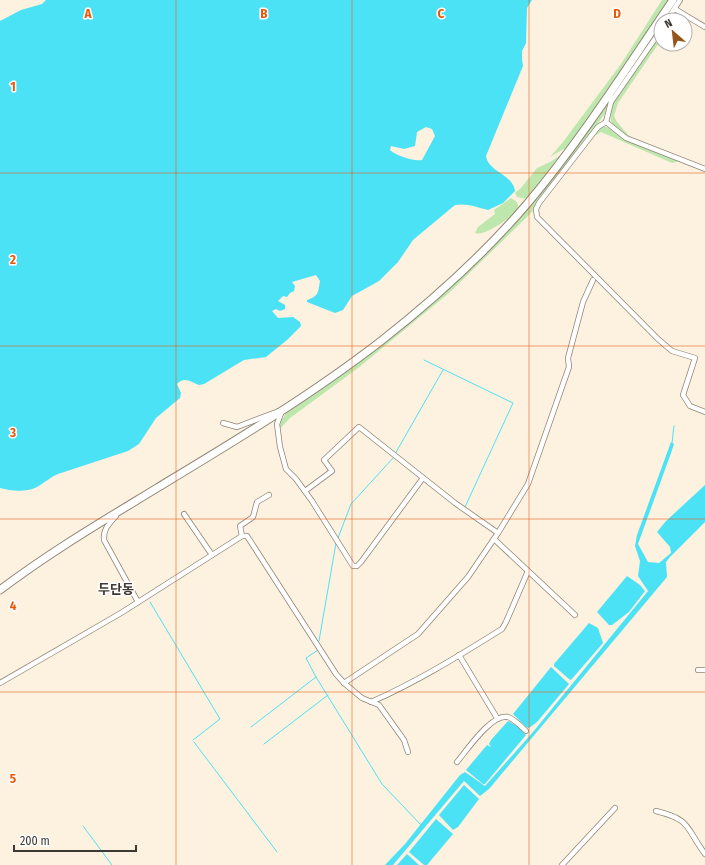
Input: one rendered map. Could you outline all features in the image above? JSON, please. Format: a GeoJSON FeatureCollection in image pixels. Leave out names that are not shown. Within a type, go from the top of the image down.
{"type":"FeatureCollection","features":[{"type":"Feature","properties":{"kind":"street"},"geometry":{"type":"LineString","coordinates":[[1,589],[41,560],[282,410],[381,341],[469,264],[525,206],[544,183],[610,93],[673,0]]}},
{"type":"Feature","properties":{"kind":"street"},"geometry":{"type":"LineString","coordinates":[[673,12],[680,0]]}},
{"type":"Feature","properties":{"kind":"street"},"geometry":{"type":"LineString","coordinates":[[675,9],[705,27]]}},
{"type":"Feature","properties":{"kind":"street"},"geometry":{"type":"LineString","coordinates":[[611,102],[653,42]]}},
{"type":"Feature","properties":{"kind":"street"},"geometry":{"type":"LineString","coordinates":[[610,93],[611,102],[606,122],[598,128],[539,204],[536,209],[537,217],[658,339],[672,351],[695,358],[684,395],[690,406],[705,412]]}},
{"type":"Feature","properties":{"kind":"street"},"geometry":{"type":"LineString","coordinates":[[606,122],[626,138],[705,169]]}},
{"type":"Feature","properties":{"kind":"street"},"geometry":{"type":"LineString","coordinates":[[344,683],[418,634],[468,577],[498,533],[528,484],[569,367],[568,358],[583,302],[593,280]]}},
{"type":"Feature","properties":{"kind":"street"},"geometry":{"type":"LineString","coordinates":[[223,423],[237,427],[270,413],[282,410]]}},
{"type":"Feature","properties":{"kind":"street"},"geometry":{"type":"LineString","coordinates":[[282,410],[277,424],[286,469],[305,491],[351,565],[355,567],[361,562],[423,478]]}},
{"type":"Feature","properties":{"kind":"street"},"geometry":{"type":"LineString","coordinates":[[305,491],[332,471],[324,460],[359,427],[423,478],[498,533]]}},
{"type":"Feature","properties":{"kind":"street"},"geometry":{"type":"LineString","coordinates":[[242,536],[240,526],[253,517],[257,502],[269,495]]}},
{"type":"Feature","properties":{"kind":"street"},"geometry":{"type":"LineString","coordinates":[[117,512],[116,516],[106,526],[103,534],[104,540],[138,602]]}},
{"type":"Feature","properties":{"kind":"street"},"geometry":{"type":"LineString","coordinates":[[184,514],[212,555]]}},
{"type":"Feature","properties":{"kind":"street"},"geometry":{"type":"LineString","coordinates":[[0,683],[138,602],[242,536],[248,536],[344,683],[362,698],[379,705],[398,731],[408,752]]}},
{"type":"Feature","properties":{"kind":"street"},"geometry":{"type":"LineString","coordinates":[[494,539],[575,615]]}},
{"type":"Feature","properties":{"kind":"street"},"geometry":{"type":"LineString","coordinates":[[371,702],[388,695],[502,629],[528,571]]}},
{"type":"Feature","properties":{"kind":"street"},"geometry":{"type":"LineString","coordinates":[[459,655],[497,718]]}},
{"type":"Feature","properties":{"kind":"street"},"geometry":{"type":"LineString","coordinates":[[698,670],[705,670]]}},
{"type":"Feature","properties":{"kind":"street"},"geometry":{"type":"LineString","coordinates":[[457,762],[488,726],[497,718],[504,716],[510,718],[526,731]]}},
{"type":"Feature","properties":{"kind":"street"},"geometry":{"type":"LineString","coordinates":[[562,865],[615,808]]}},
{"type":"Feature","properties":{"kind":"street"},"geometry":{"type":"LineString","coordinates":[[656,811],[684,821],[705,854]]}},
{"type":"Feature","properties":{"kind":"green space"},"geometry":{"type":"Polygon","coordinates":[[[662,0],[670,0],[662,12],[654,12],[662,0]]]}},
{"type":"Feature","properties":{"kind":"green space"},"geometry":{"type":"Polygon","coordinates":[[[653,14],[653,25],[601,103],[569,146],[550,157],[563,142],[621,64],[653,14]]]}},
{"type":"Feature","properties":{"kind":"green space"},"geometry":{"type":"Polygon","coordinates":[[[653,46],[653,52],[618,103],[614,116],[617,122],[630,137],[619,131],[613,125],[611,121],[612,104],[653,46]]]}},
{"type":"Feature","properties":{"kind":"green space"},"geometry":{"type":"Polygon","coordinates":[[[609,99],[605,113],[595,128],[531,213],[449,293],[358,368],[290,418],[278,431],[279,424],[288,410],[351,367],[406,325],[484,253],[609,99]]]}},
{"type":"Feature","properties":{"kind":"green space"},"geometry":{"type":"Polygon","coordinates":[[[602,126],[609,128],[632,143],[679,161],[672,163],[601,132],[594,136],[598,129],[602,126]]]}},
{"type":"Feature","properties":{"kind":"green space"},"geometry":{"type":"Polygon","coordinates":[[[562,154],[527,199],[517,197],[515,193],[521,188],[537,168],[562,154]]]}},
{"type":"Feature","properties":{"kind":"green space"},"geometry":{"type":"Polygon","coordinates":[[[511,198],[517,202],[519,208],[516,212],[492,229],[485,232],[475,233],[478,227],[495,214],[494,210],[511,198]]]}},
{"type":"Feature","properties":{"kind":"water"},"geometry":{"type":"Polygon","coordinates":[[[46,0],[532,0],[527,8],[526,43],[522,51],[523,66],[486,156],[491,166],[510,181],[515,191],[503,203],[488,210],[468,205],[455,205],[413,240],[398,262],[379,281],[352,296],[343,310],[335,313],[307,302],[307,300],[316,295],[318,291],[320,281],[316,275],[292,282],[295,286],[294,291],[287,297],[283,296],[278,301],[285,305],[285,309],[280,311],[276,309],[272,311],[278,318],[293,317],[300,322],[301,326],[266,357],[244,360],[204,384],[199,385],[190,381],[182,380],[177,384],[181,393],[180,398],[156,418],[139,444],[128,451],[58,474],[31,489],[18,491],[0,488],[0,21],[21,10],[42,4],[46,0]],[[426,127],[417,132],[415,146],[404,149],[391,146],[390,150],[405,158],[422,160],[435,136],[432,129],[426,127]]]}},
{"type":"Feature","properties":{"kind":"water"},"geometry":{"type":"Polygon","coordinates":[[[671,442],[674,444],[638,544],[648,562],[659,563],[671,553],[670,547],[657,532],[666,521],[705,485],[705,522],[670,557],[666,562],[667,577],[489,789],[480,796],[464,781],[393,865],[385,865],[405,844],[460,775],[465,772],[485,786],[533,732],[648,591],[638,576],[640,561],[635,546],[637,535],[671,442]]]}},
{"type":"Feature","properties":{"kind":"water"},"geometry":{"type":"Polygon","coordinates":[[[627,576],[640,585],[645,591],[629,612],[612,625],[609,625],[597,612],[627,576]]]}},
{"type":"Feature","properties":{"kind":"water"},"geometry":{"type":"Polygon","coordinates":[[[589,623],[598,628],[603,643],[571,680],[554,666],[554,664],[589,623]]]}},
{"type":"Feature","properties":{"kind":"water"},"geometry":{"type":"Polygon","coordinates":[[[551,667],[569,684],[537,722],[529,728],[526,727],[513,714],[551,667]]]}},
{"type":"Feature","properties":{"kind":"water"},"geometry":{"type":"Polygon","coordinates":[[[508,721],[517,726],[526,735],[485,784],[483,784],[466,770],[487,745],[491,747],[489,744],[491,740],[508,721]]]}},
{"type":"Feature","properties":{"kind":"water"},"geometry":{"type":"Polygon","coordinates":[[[464,785],[479,799],[458,827],[453,830],[439,815],[464,785]]]}},
{"type":"Feature","properties":{"kind":"water"},"geometry":{"type":"Polygon","coordinates":[[[436,819],[453,834],[427,865],[424,865],[409,852],[436,819]]]}},
{"type":"Feature","properties":{"kind":"water"},"geometry":{"type":"Polygon","coordinates":[[[407,854],[419,865],[397,865],[407,854]]]}},
{"type":"Feature","properties":{"kind":"waterway"},"geometry":{"type":"LineString","coordinates":[[424,360],[513,403],[465,507]]}},
{"type":"Feature","properties":{"kind":"waterway"},"geometry":{"type":"LineString","coordinates":[[395,454],[443,370]]}},
{"type":"Feature","properties":{"kind":"waterway"},"geometry":{"type":"LineString","coordinates":[[672,443],[674,426]]}},
{"type":"Feature","properties":{"kind":"waterway"},"geometry":{"type":"LineString","coordinates":[[338,538],[351,504],[394,457]]}},
{"type":"Feature","properties":{"kind":"waterway"},"geometry":{"type":"LineString","coordinates":[[319,641],[336,543]]}},
{"type":"Feature","properties":{"kind":"waterway"},"geometry":{"type":"LineString","coordinates":[[150,602],[220,719],[193,740]]}},
{"type":"Feature","properties":{"kind":"waterway"},"geometry":{"type":"LineString","coordinates":[[318,650],[306,658],[316,677],[382,784],[421,825]]}},
{"type":"Feature","properties":{"kind":"waterway"},"geometry":{"type":"LineString","coordinates":[[251,727],[316,677]]}},
{"type":"Feature","properties":{"kind":"waterway"},"geometry":{"type":"LineString","coordinates":[[264,744],[328,695]]}},
{"type":"Feature","properties":{"kind":"waterway"},"geometry":{"type":"LineString","coordinates":[[194,742],[277,852]]}},
{"type":"Feature","properties":{"kind":"waterway"},"geometry":{"type":"LineString","coordinates":[[83,826],[112,865]]}},
{"type":"Feature","properties":{"kind":"district","name":"두단동"},"geometry":{"type":"Point","coordinates":[116,589]}}]}
